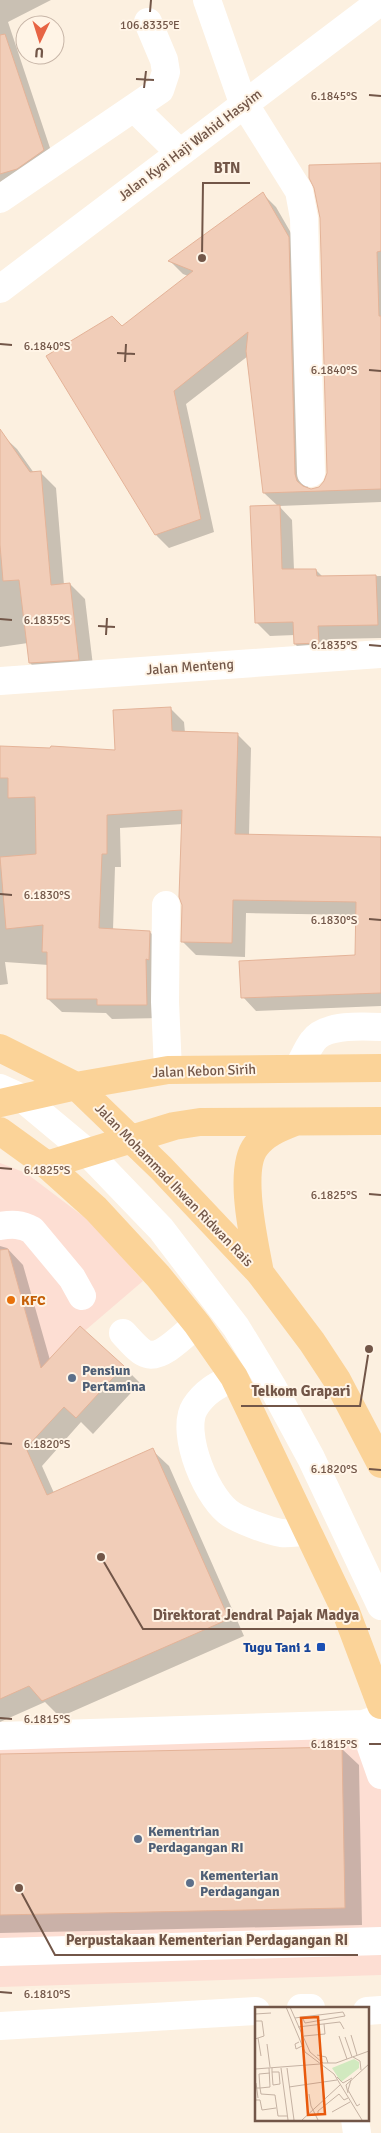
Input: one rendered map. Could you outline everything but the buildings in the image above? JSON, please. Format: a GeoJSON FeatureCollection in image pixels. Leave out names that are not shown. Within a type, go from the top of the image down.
{"type":"FeatureCollection","features":[{"type":"Feature","properties":{"kind":"main road","name":"Jalan Mohammad Ihwan Ridwan Rais"},"geometry":{"type":"LineString","coordinates":[[0,1048],[76,1086],[196,1204],[260,1273],[312,1342],[337,1380],[381,1464]]}},
{"type":"Feature","properties":{"kind":"main road","name":"Jalan Kebon Sirih"},"geometry":{"type":"LineString","coordinates":[[7,1096],[168,1070],[381,1068]]}},
{"type":"Feature","properties":{"kind":"main road"},"geometry":{"type":"LineString","coordinates":[[260,1273],[250,1216],[247,1171],[254,1148],[271,1132],[299,1121]]}},
{"type":"Feature","properties":{"kind":"main road"},"geometry":{"type":"LineString","coordinates":[[47,1165],[131,1138],[174,1126],[200,1122],[381,1121]]}},
{"type":"Feature","properties":{"kind":"main road"},"geometry":{"type":"LineString","coordinates":[[0,1131],[47,1165],[101,1215],[154,1272],[197,1324],[234,1377],[346,1612],[375,1716]]}},
{"type":"Feature","properties":{"kind":"street"},"geometry":{"type":"LineString","coordinates":[[207,0],[245,104],[285,172],[299,191],[304,218],[311,473]]}},
{"type":"Feature","properties":{"kind":"street","name":"Jalan Kyai Haji Wahid Hasyim"},"geometry":{"type":"LineString","coordinates":[[0,289],[381,1]]}},
{"type":"Feature","properties":{"kind":"street"},"geometry":{"type":"LineString","coordinates":[[0,199],[160,90],[166,72],[164,60],[148,22]]}},
{"type":"Feature","properties":{"kind":"street"},"geometry":{"type":"LineString","coordinates":[[134,108],[180,153]]}},
{"type":"Feature","properties":{"kind":"street","name":"Jalan Menteng"},"geometry":{"type":"LineString","coordinates":[[0,681],[381,654]]}},
{"type":"Feature","properties":{"kind":"street"},"geometry":{"type":"LineString","coordinates":[[166,905],[165,1002],[168,1070]]}},
{"type":"Feature","properties":{"kind":"street"},"geometry":{"type":"LineString","coordinates":[[298,1068],[314,1040],[325,1032],[343,1028],[381,1028]]}},
{"type":"Feature","properties":{"kind":"street"},"geometry":{"type":"LineString","coordinates":[[7,1096],[88,1152],[161,1228],[236,1327],[272,1386],[311,1458],[381,1606]]}},
{"type":"Feature","properties":{"kind":"street"},"geometry":{"type":"LineString","coordinates":[[0,1226],[13,1224],[25,1226],[32,1230],[72,1278],[82,1296]]}},
{"type":"Feature","properties":{"kind":"street"},"geometry":{"type":"LineString","coordinates":[[123,1333],[146,1354],[154,1355],[171,1346],[197,1324]]}},
{"type":"Feature","properties":{"kind":"street"},"geometry":{"type":"LineString","coordinates":[[234,1377],[210,1388],[194,1408],[190,1436],[199,1466],[214,1496],[232,1516],[281,1533],[308,1532]]}},
{"type":"Feature","properties":{"kind":"street"},"geometry":{"type":"LineString","coordinates":[[0,1736],[375,1716],[381,1775]]}},
{"type":"Feature","properties":{"kind":"street"},"geometry":{"type":"LineString","coordinates":[[0,1952],[381,1941]]}},
{"type":"Feature","properties":{"kind":"street"},"geometry":{"type":"LineString","coordinates":[[368,2011],[381,2010]]}},
{"type":"Feature","properties":{"kind":"street"},"geometry":{"type":"LineString","coordinates":[[0,2026],[255,2011]]}},
{"type":"Feature","properties":{"kind":"street"},"geometry":{"type":"LineString","coordinates":[[355,2120],[357,2133]]}},
{"type":"Feature","properties":{"kind":"shaded area"},"geometry":{"type":"Polygon","coordinates":[[[0,1163],[26,1173],[92,1223],[143,1281],[18,1388],[0,1393],[0,1163]]]}},
{"type":"Feature","properties":{"kind":"shaded area","name":"Kementerian Perdagangan"},"geometry":{"type":"Polygon","coordinates":[[[351,1717],[381,1791],[381,1975],[0,1987],[0,1729],[351,1717]]]}},
{"type":"Feature","properties":{"kind":"place","name":"BTN"},"geometry":{"type":"Point","coordinates":[202,258]}},
{"type":"Feature","properties":{"kind":"place","name":"KFC"},"geometry":{"type":"Point","coordinates":[11,1300]}},
{"type":"Feature","properties":{"kind":"place","name":"Telkom Grapari"},"geometry":{"type":"Point","coordinates":[369,1349]}},
{"type":"Feature","properties":{"kind":"place","name":"Pensiun Pertamina"},"geometry":{"type":"Point","coordinates":[72,1378]}},
{"type":"Feature","properties":{"kind":"place","name":"Direktorat Jendral Pajak Madya"},"geometry":{"type":"Point","coordinates":[101,1557]}},
{"type":"Feature","properties":{"kind":"place","name":"Tugu Tani 1"},"geometry":{"type":"Point","coordinates":[321,1647]}},
{"type":"Feature","properties":{"kind":"place","name":"Kementrian Perdagangan RI"},"geometry":{"type":"Point","coordinates":[138,1839]}},
{"type":"Feature","properties":{"kind":"place","name":"Kementerian Perdagangan"},"geometry":{"type":"Point","coordinates":[190,1883]}},
{"type":"Feature","properties":{"kind":"place","name":"Perpustakaan Kementerian Perdagangan RI"},"geometry":{"type":"Point","coordinates":[19,1888]}}]}
